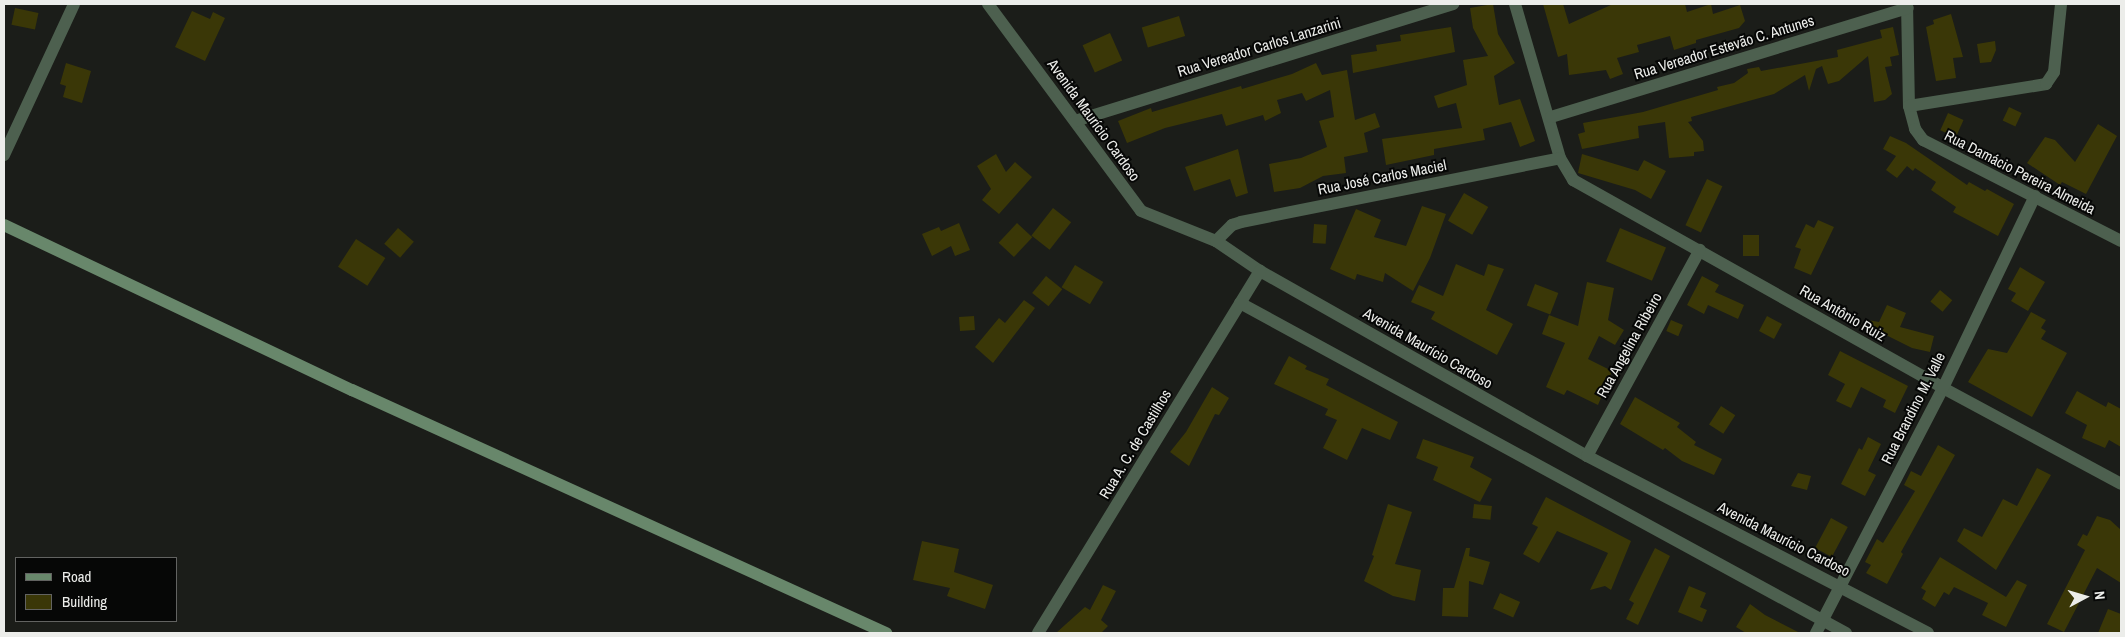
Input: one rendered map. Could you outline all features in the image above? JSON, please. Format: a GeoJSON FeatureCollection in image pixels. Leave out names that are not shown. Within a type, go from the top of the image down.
{"type":"FeatureCollection","features":[{"type":"Feature","properties":{"kind":"main road"},"geometry":{"type":"LineString","coordinates":[[4,225],[352,390],[886,633]]}},
{"type":"Feature","properties":{"kind":"street"},"geometry":{"type":"LineString","coordinates":[[4,155],[74,4]]}},
{"type":"Feature","properties":{"kind":"street","name":"Avenida Maurício Cardoso"},"geometry":{"type":"LineString","coordinates":[[988,4],[1141,211],[1216,241],[1260,272],[1587,456],[1839,585],[1928,633]]}},
{"type":"Feature","properties":{"kind":"street","name":"Rua Vereador Carlos Lanzarini"},"geometry":{"type":"LineString","coordinates":[[1075,121],[1453,4]]}},
{"type":"Feature","properties":{"kind":"street"},"geometry":{"type":"LineString","coordinates":[[1515,4],[1551,117],[1560,158]]}},
{"type":"Feature","properties":{"kind":"street"},"geometry":{"type":"LineString","coordinates":[[1909,106],[2046,84],[2054,72],[2061,4]]}},
{"type":"Feature","properties":{"kind":"street","name":"Rua Vereador Estevão C. Antunes"},"geometry":{"type":"LineString","coordinates":[[1551,117],[1907,6]]}},
{"type":"Feature","properties":{"kind":"street","name":"Rua Damácio Pereira Almeida"},"geometry":{"type":"LineString","coordinates":[[1907,6],[1909,106],[1916,129],[1930,145],[2035,196],[2121,241]]}},
{"type":"Feature","properties":{"kind":"street","name":"Rua José Carlos Maciel"},"geometry":{"type":"LineString","coordinates":[[1216,241],[1232,225],[1241,222],[1560,158]]}},
{"type":"Feature","properties":{"kind":"street","name":"Rua Antônio Ruiz"},"geometry":{"type":"LineString","coordinates":[[1560,158],[1574,180],[1943,388],[2121,484]]}},
{"type":"Feature","properties":{"kind":"street","name":"Rua Brandino M. Valle"},"geometry":{"type":"LineString","coordinates":[[1816,633],[1839,585],[1943,388],[2035,196]]}},
{"type":"Feature","properties":{"kind":"street","name":"Rua Angelina Ribeiro"},"geometry":{"type":"LineString","coordinates":[[1587,456],[1700,250]]}},
{"type":"Feature","properties":{"kind":"street","name":"Rua A. C. de Castilhos"},"geometry":{"type":"LineString","coordinates":[[1038,633],[1260,272]]}},
{"type":"Feature","properties":{"kind":"street"},"geometry":{"type":"LineString","coordinates":[[1240,302],[1846,633]]}},
{"type":"Feature","properties":{"kind":"building"},"geometry":{"type":"Polygon","coordinates":[[[1493,4],[1498,34],[1515,63],[1494,76],[1499,105],[1520,99],[1535,141],[1520,147],[1511,122],[1483,129],[1485,140],[1434,149],[1434,155],[1386,165],[1382,139],[1462,128],[1456,103],[1438,108],[1434,96],[1467,85],[1463,60],[1488,56],[1473,28],[1470,8],[1493,4]]]}},
{"type":"Feature","properties":{"kind":"building"},"geometry":{"type":"Polygon","coordinates":[[[1543,4],[1563,4],[1569,24],[1613,4],[1685,4],[1687,12],[1711,4],[1713,14],[1740,5],[1745,21],[1739,28],[1696,40],[1696,43],[1674,50],[1670,36],[1637,45],[1639,52],[1617,58],[1623,74],[1610,79],[1606,70],[1569,75],[1567,54],[1558,57],[1543,4]]]}},
{"type":"Feature","properties":{"kind":"building"},"geometry":{"type":"Polygon","coordinates":[[[15,8],[38,13],[35,30],[11,25],[15,8]]]}},
{"type":"Feature","properties":{"kind":"building"},"geometry":{"type":"Polygon","coordinates":[[[192,11],[210,19],[213,12],[225,18],[205,61],[175,47],[192,11]]]}},
{"type":"Feature","properties":{"kind":"building"},"geometry":{"type":"Polygon","coordinates":[[[1951,14],[1963,57],[1953,58],[1956,78],[1936,81],[1926,27],[1934,24],[1933,20],[1951,14]]]}},
{"type":"Feature","properties":{"kind":"building"},"geometry":{"type":"Polygon","coordinates":[[[1179,16],[1185,36],[1148,47],[1142,27],[1179,16]]]}},
{"type":"Feature","properties":{"kind":"building"},"geometry":{"type":"Polygon","coordinates":[[[1451,27],[1455,52],[1353,73],[1351,55],[1377,51],[1376,45],[1401,41],[1400,35],[1451,27]]]}},
{"type":"Feature","properties":{"kind":"building"},"geometry":{"type":"Polygon","coordinates":[[[1893,27],[1899,55],[1890,57],[1892,66],[1885,67],[1892,94],[1885,100],[1874,102],[1868,56],[1839,81],[1828,84],[1822,66],[1816,69],[1809,91],[1805,75],[1774,94],[1691,117],[1692,121],[1688,122],[1703,141],[1704,151],[1694,152],[1694,156],[1669,158],[1665,122],[1638,126],[1639,138],[1582,149],[1578,134],[1585,132],[1583,123],[1643,112],[1718,90],[1717,87],[1734,83],[1748,73],[1747,69],[1759,67],[1761,71],[1838,57],[1837,50],[1882,38],[1880,30],[1893,27]]]}},
{"type":"Feature","properties":{"kind":"building"},"geometry":{"type":"Polygon","coordinates":[[[1110,33],[1122,60],[1095,73],[1083,45],[1110,33]]]}},
{"type":"Feature","properties":{"kind":"building"},"geometry":{"type":"Polygon","coordinates":[[[1995,41],[1996,50],[1991,62],[1980,63],[1977,44],[1995,41]]]}},
{"type":"Feature","properties":{"kind":"building"},"geometry":{"type":"Polygon","coordinates":[[[66,63],[91,71],[82,103],[63,97],[66,86],[60,84],[66,63]]]}},
{"type":"Feature","properties":{"kind":"building"},"geometry":{"type":"Polygon","coordinates":[[[1316,63],[1322,75],[1347,70],[1355,120],[1375,113],[1380,127],[1364,133],[1368,152],[1344,157],[1346,173],[1323,176],[1300,188],[1274,192],[1269,164],[1301,158],[1327,147],[1319,121],[1334,117],[1330,90],[1306,101],[1302,93],[1277,100],[1281,113],[1265,121],[1263,115],[1226,126],[1222,114],[1165,128],[1127,143],[1118,121],[1151,108],[1152,112],[1241,86],[1242,89],[1292,74],[1316,63]]]}},
{"type":"Feature","properties":{"kind":"building"},"geometry":{"type":"Polygon","coordinates":[[[2009,107],[2022,113],[2015,127],[2003,121],[2009,107]]]}},
{"type":"Feature","properties":{"kind":"building"},"geometry":{"type":"Polygon","coordinates":[[[1948,113],[1964,120],[1956,137],[1940,130],[1948,113]]]}},
{"type":"Feature","properties":{"kind":"building"},"geometry":{"type":"Polygon","coordinates":[[[2098,124],[2117,136],[2086,194],[2062,182],[2060,185],[2027,163],[2045,137],[2055,140],[2075,162],[2098,124]]]}},
{"type":"Feature","properties":{"kind":"building"},"geometry":{"type":"Polygon","coordinates":[[[1890,136],[1906,143],[1967,185],[1969,182],[1985,191],[1987,189],[2014,204],[1998,236],[1953,212],[1956,207],[1931,190],[1936,182],[1915,168],[1913,171],[1907,166],[1897,178],[1886,170],[1896,156],[1883,149],[1890,136]]]}},
{"type":"Feature","properties":{"kind":"building"},"geometry":{"type":"Polygon","coordinates":[[[1238,149],[1248,193],[1236,197],[1230,179],[1194,191],[1185,167],[1238,149]]]}},
{"type":"Feature","properties":{"kind":"building"},"geometry":{"type":"Polygon","coordinates":[[[996,154],[1006,172],[1015,162],[1032,177],[999,214],[982,200],[991,189],[977,166],[996,154]]]}},
{"type":"Feature","properties":{"kind":"building"},"geometry":{"type":"Polygon","coordinates":[[[1582,154],[1638,171],[1644,160],[1666,171],[1651,199],[1635,190],[1578,173],[1582,154]]]}},
{"type":"Feature","properties":{"kind":"building"},"geometry":{"type":"Polygon","coordinates":[[[1707,179],[1722,186],[1701,232],[1685,225],[1707,179]]]}},
{"type":"Feature","properties":{"kind":"building"},"geometry":{"type":"Polygon","coordinates":[[[1464,193],[1488,207],[1472,235],[1448,221],[1464,193]]]}},
{"type":"Feature","properties":{"kind":"building"},"geometry":{"type":"Polygon","coordinates":[[[1422,206],[1446,214],[1430,258],[1413,291],[1385,273],[1383,282],[1357,274],[1355,280],[1330,269],[1356,209],[1381,220],[1374,237],[1406,246],[1422,206]]]}},
{"type":"Feature","properties":{"kind":"building"},"geometry":{"type":"Polygon","coordinates":[[[1053,208],[1071,222],[1050,250],[1031,236],[1053,208]]]}},
{"type":"Feature","properties":{"kind":"building"},"geometry":{"type":"Polygon","coordinates":[[[1818,220],[1834,227],[1811,275],[1794,268],[1801,249],[1795,247],[1806,224],[1814,228],[1818,220]]]}},
{"type":"Feature","properties":{"kind":"building"},"geometry":{"type":"Polygon","coordinates":[[[959,223],[970,250],[955,256],[951,246],[932,256],[922,234],[939,227],[941,231],[959,223]]]}},
{"type":"Feature","properties":{"kind":"building"},"geometry":{"type":"Polygon","coordinates":[[[1017,223],[1032,237],[1014,257],[999,243],[1017,223]]]}},
{"type":"Feature","properties":{"kind":"building"},"geometry":{"type":"Polygon","coordinates":[[[1314,224],[1327,225],[1326,244],[1313,243],[1314,224]]]}},
{"type":"Feature","properties":{"kind":"building"},"geometry":{"type":"Polygon","coordinates":[[[398,228],[414,242],[400,258],[384,244],[398,228]]]}},
{"type":"Feature","properties":{"kind":"building"},"geometry":{"type":"Polygon","coordinates":[[[1620,228],[1666,248],[1652,281],[1606,261],[1620,228]]]}},
{"type":"Feature","properties":{"kind":"building"},"geometry":{"type":"Polygon","coordinates":[[[1743,235],[1759,235],[1759,256],[1743,256],[1743,235]]]}},
{"type":"Feature","properties":{"kind":"building"},"geometry":{"type":"Polygon","coordinates":[[[356,239],[385,258],[367,286],[338,267],[356,239]]]}},
{"type":"Feature","properties":{"kind":"building"},"geometry":{"type":"Polygon","coordinates":[[[1456,264],[1484,276],[1488,264],[1504,269],[1486,310],[1513,324],[1497,355],[1431,319],[1435,312],[1411,302],[1419,285],[1443,296],[1456,264]]]}},
{"type":"Feature","properties":{"kind":"building"},"geometry":{"type":"Polygon","coordinates":[[[1075,265],[1103,282],[1090,304],[1062,287],[1075,265]]]}},
{"type":"Feature","properties":{"kind":"building"},"geometry":{"type":"Polygon","coordinates":[[[2020,267],[2045,282],[2028,311],[2011,301],[2016,293],[2008,289],[2020,267]]]}},
{"type":"Feature","properties":{"kind":"building"},"geometry":{"type":"Polygon","coordinates":[[[1046,276],[1062,289],[1048,306],[1032,293],[1046,276]]]}},
{"type":"Feature","properties":{"kind":"building"},"geometry":{"type":"Polygon","coordinates":[[[1702,276],[1719,285],[1715,292],[1744,305],[1738,319],[1708,305],[1704,314],[1687,305],[1702,276]]]}},
{"type":"Feature","properties":{"kind":"building"},"geometry":{"type":"Polygon","coordinates":[[[1587,282],[1614,288],[1608,320],[1624,330],[1615,345],[1599,336],[1588,359],[1612,371],[1598,405],[1567,390],[1564,395],[1546,387],[1565,343],[1542,334],[1549,315],[1578,326],[1587,282]]]}},
{"type":"Feature","properties":{"kind":"building"},"geometry":{"type":"Polygon","coordinates":[[[1535,284],[1558,293],[1550,314],[1527,305],[1535,284]]]}},
{"type":"Feature","properties":{"kind":"building"},"geometry":{"type":"Polygon","coordinates":[[[1940,290],[1952,300],[1943,312],[1930,301],[1940,290]]]}},
{"type":"Feature","properties":{"kind":"building"},"geometry":{"type":"Polygon","coordinates":[[[1024,300],[1035,308],[993,363],[975,347],[999,318],[1005,323],[1024,300]]]}},
{"type":"Feature","properties":{"kind":"building"},"geometry":{"type":"Polygon","coordinates":[[[1887,305],[1906,313],[1900,327],[1934,336],[1930,352],[1912,348],[1866,325],[1868,320],[1879,322],[1887,305]]]}},
{"type":"Feature","properties":{"kind":"building"},"geometry":{"type":"Polygon","coordinates":[[[2031,312],[2046,320],[2041,328],[2046,331],[2041,339],[2067,353],[2032,417],[1968,382],[1988,349],[2007,353],[2031,312]]]}},
{"type":"Feature","properties":{"kind":"building"},"geometry":{"type":"Polygon","coordinates":[[[974,316],[975,330],[960,331],[959,317],[974,316]]]}},
{"type":"Feature","properties":{"kind":"building"},"geometry":{"type":"Polygon","coordinates":[[[1767,316],[1782,324],[1774,339],[1759,331],[1767,316]]]}},
{"type":"Feature","properties":{"kind":"building"},"geometry":{"type":"Polygon","coordinates":[[[1671,320],[1683,325],[1678,336],[1666,331],[1671,320]]]}},
{"type":"Feature","properties":{"kind":"building"},"geometry":{"type":"Polygon","coordinates":[[[1840,351],[1908,386],[1895,413],[1883,407],[1886,400],[1861,387],[1851,408],[1836,401],[1845,384],[1828,375],[1840,351]]]}},
{"type":"Feature","properties":{"kind":"building"},"geometry":{"type":"Polygon","coordinates":[[[1289,356],[1307,366],[1305,369],[1329,379],[1326,385],[1398,422],[1390,440],[1362,428],[1347,460],[1323,448],[1337,420],[1325,415],[1328,409],[1274,384],[1289,356]]]}},
{"type":"Feature","properties":{"kind":"building"},"geometry":{"type":"Polygon","coordinates":[[[1212,387],[1229,398],[1219,415],[1215,414],[1189,466],[1170,452],[1186,432],[1212,387]]]}},
{"type":"Feature","properties":{"kind":"building"},"geometry":{"type":"Polygon","coordinates":[[[2077,391],[2106,407],[2108,402],[2121,409],[2121,447],[2109,440],[2105,448],[2082,438],[2087,425],[2065,413],[2077,391]]]}},
{"type":"Feature","properties":{"kind":"building"},"geometry":{"type":"Polygon","coordinates":[[[1635,397],[1680,423],[1677,427],[1696,442],[1694,445],[1722,459],[1714,475],[1682,461],[1665,448],[1663,450],[1620,424],[1635,397]]]}},
{"type":"Feature","properties":{"kind":"building"},"geometry":{"type":"Polygon","coordinates":[[[1721,406],[1735,415],[1723,434],[1709,424],[1721,406]]]}},
{"type":"Feature","properties":{"kind":"building"},"geometry":{"type":"Polygon","coordinates":[[[1868,437],[1881,444],[1868,471],[1876,475],[1865,496],[1841,484],[1859,448],[1862,450],[1868,437]]]}},
{"type":"Feature","properties":{"kind":"building"},"geometry":{"type":"Polygon","coordinates":[[[1423,439],[1474,457],[1470,467],[1492,479],[1480,502],[1433,480],[1438,467],[1416,458],[1423,439]]]}},
{"type":"Feature","properties":{"kind":"building"},"geometry":{"type":"Polygon","coordinates":[[[1938,445],[1955,455],[1901,552],[1903,554],[1887,584],[1866,573],[1871,565],[1865,562],[1877,539],[1883,543],[1915,491],[1904,485],[1911,471],[1921,476],[1938,445]]]}},
{"type":"Feature","properties":{"kind":"building"},"geometry":{"type":"Polygon","coordinates":[[[2037,468],[2051,475],[1996,570],[1957,541],[1964,528],[1982,537],[2003,499],[2017,506],[2037,468]]]}},
{"type":"Feature","properties":{"kind":"building"},"geometry":{"type":"Polygon","coordinates":[[[1798,473],[1811,476],[1807,490],[1791,486],[1798,473]]]}},
{"type":"Feature","properties":{"kind":"building"},"geometry":{"type":"Polygon","coordinates":[[[1546,497],[1631,541],[1611,590],[1605,586],[1590,590],[1608,553],[1557,531],[1539,563],[1523,554],[1538,527],[1532,524],[1546,497]]]}},
{"type":"Feature","properties":{"kind":"building"},"geometry":{"type":"Polygon","coordinates":[[[1388,504],[1412,512],[1395,564],[1421,570],[1415,601],[1393,596],[1364,581],[1374,556],[1372,555],[1388,504]]]}},
{"type":"Feature","properties":{"kind":"building"},"geometry":{"type":"Polygon","coordinates":[[[1474,504],[1492,506],[1490,520],[1473,518],[1474,504]]]}},
{"type":"Feature","properties":{"kind":"building"},"geometry":{"type":"Polygon","coordinates":[[[2097,516],[2110,520],[2121,530],[2121,583],[2097,568],[2064,632],[2047,624],[2085,550],[2077,545],[2083,534],[2087,536],[2097,516]]]}},
{"type":"Feature","properties":{"kind":"building"},"geometry":{"type":"Polygon","coordinates":[[[1831,518],[1848,527],[1832,557],[1815,548],[1831,518]]]}},
{"type":"Feature","properties":{"kind":"building"},"geometry":{"type":"Polygon","coordinates":[[[922,541],[959,549],[954,572],[993,585],[985,609],[947,596],[950,588],[913,580],[922,541]]]}},
{"type":"Feature","properties":{"kind":"building"},"geometry":{"type":"Polygon","coordinates":[[[1466,548],[1470,548],[1469,556],[1490,562],[1483,585],[1469,581],[1468,617],[1442,616],[1443,588],[1454,588],[1466,548]]]}},
{"type":"Feature","properties":{"kind":"building"},"geometry":{"type":"Polygon","coordinates":[[[1655,548],[1670,556],[1638,625],[1626,619],[1634,603],[1629,600],[1655,548]]]}},
{"type":"Feature","properties":{"kind":"building"},"geometry":{"type":"Polygon","coordinates":[[[1940,557],[2006,597],[2017,580],[2027,585],[2006,627],[1982,615],[1988,603],[1954,587],[1949,595],[1944,592],[1935,607],[1922,599],[1926,591],[1921,588],[1940,557]]]}},
{"type":"Feature","properties":{"kind":"building"},"geometry":{"type":"Polygon","coordinates":[[[1103,585],[1116,591],[1101,620],[1108,626],[1101,633],[1056,633],[1085,607],[1090,610],[1103,585]]]}},
{"type":"Feature","properties":{"kind":"building"},"geometry":{"type":"Polygon","coordinates":[[[1689,586],[1706,593],[1700,607],[1707,610],[1702,622],[1678,612],[1689,586]]]}},
{"type":"Feature","properties":{"kind":"building"},"geometry":{"type":"Polygon","coordinates":[[[1500,593],[1520,602],[1513,617],[1493,609],[1500,593]]]}},
{"type":"Feature","properties":{"kind":"building"},"geometry":{"type":"Polygon","coordinates":[[[1750,604],[1765,615],[1800,633],[1746,633],[1736,627],[1750,604]]]}},
{"type":"Feature","properties":{"kind":"building"},"geometry":{"type":"Polygon","coordinates":[[[2108,609],[2121,614],[2121,633],[2098,633],[2108,609]]]}}]}
